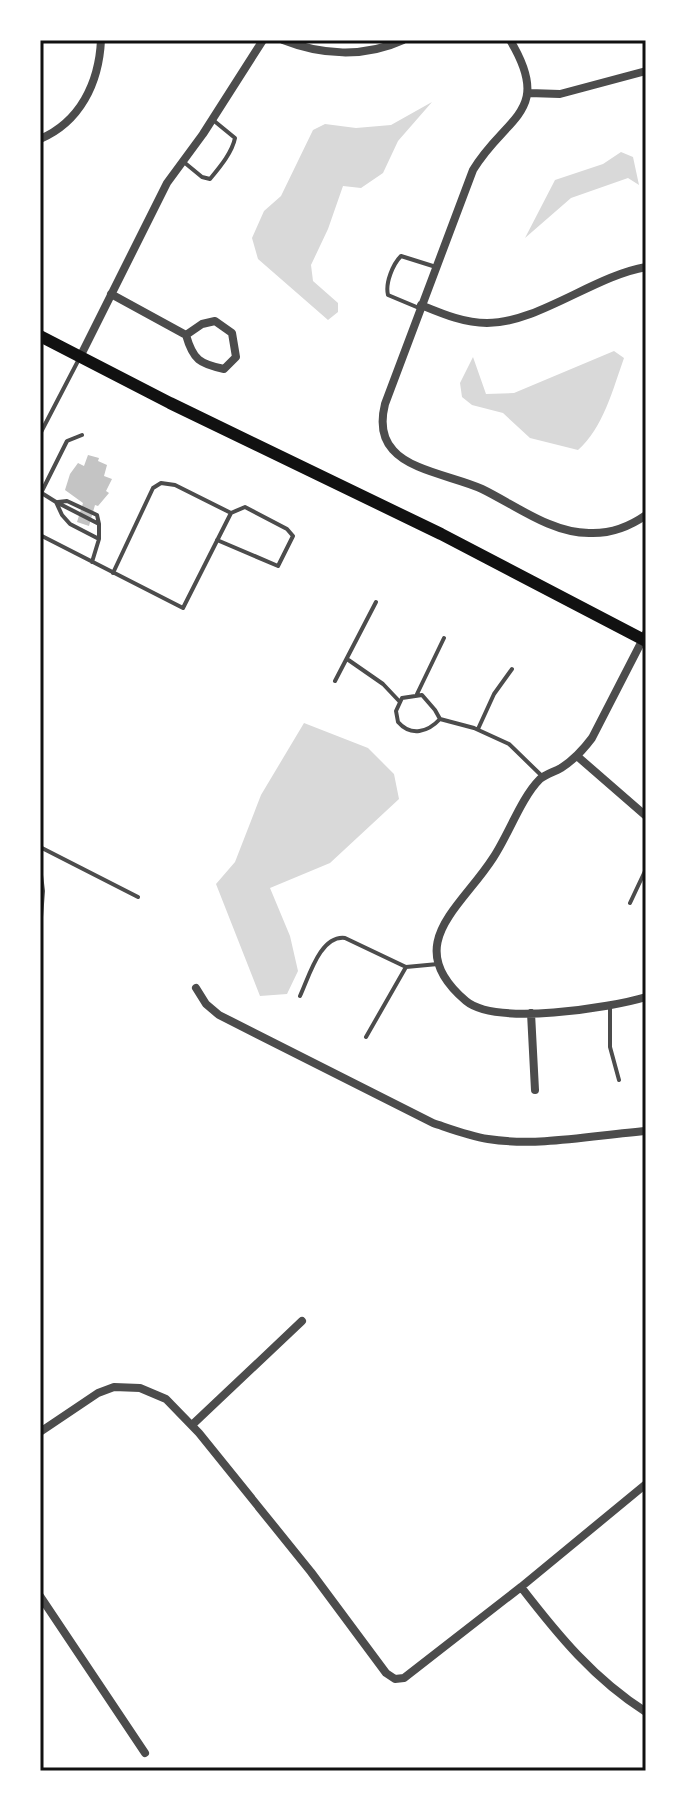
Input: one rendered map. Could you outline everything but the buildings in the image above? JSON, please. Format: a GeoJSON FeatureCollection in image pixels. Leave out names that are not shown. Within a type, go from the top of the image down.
{"type":"FeatureCollection","features":[{"type":"Feature","properties":{"kind":"main road"},"geometry":{"type":"LineString","coordinates":[[40,336],[645,637]]}},
{"type":"Feature","properties":{"kind":"street"},"geometry":{"type":"LineString","coordinates":[[40,139],[56,133],[75,116],[98,68],[101,40]]}},
{"type":"Feature","properties":{"kind":"street"},"geometry":{"type":"LineString","coordinates":[[80,357],[167,183],[263,40]]}},
{"type":"Feature","properties":{"kind":"street"},"geometry":{"type":"LineString","coordinates":[[283,40],[303,47],[340,52],[366,51],[403,40]]}},
{"type":"Feature","properties":{"kind":"street"},"geometry":{"type":"LineString","coordinates":[[510,40],[524,65],[529,93],[515,122],[482,154],[473,170],[382,415],[385,437],[401,458],[480,489],[574,532],[609,532],[646,515]]}},
{"type":"Feature","properties":{"kind":"street"},"geometry":{"type":"LineString","coordinates":[[529,93],[560,94],[646,71]]}},
{"type":"Feature","properties":{"kind":"street"},"geometry":{"type":"LineString","coordinates":[[421,307],[472,322],[501,322],[525,315],[618,274],[646,267]]}},
{"type":"Feature","properties":{"kind":"street"},"geometry":{"type":"LineString","coordinates":[[111,294],[186,335],[190,351],[203,365],[224,369],[236,357],[232,333],[215,321],[202,324],[186,335]]}},
{"type":"Feature","properties":{"kind":"street"},"geometry":{"type":"LineString","coordinates":[[645,637],[598,727],[577,756],[543,777],[530,792],[492,861],[442,924],[436,944],[438,964],[444,978],[469,1003],[493,1013],[531,1013],[610,1005],[646,997]]}},
{"type":"Feature","properties":{"kind":"street"},"geometry":{"type":"LineString","coordinates":[[577,756],[646,816]]}},
{"type":"Feature","properties":{"kind":"street"},"geometry":{"type":"LineString","coordinates":[[196,988],[206,1004],[219,1015],[433,1123],[463,1134],[524,1142],[646,1131]]}},
{"type":"Feature","properties":{"kind":"street"},"geometry":{"type":"LineString","coordinates":[[531,1013],[535,1090]]}},
{"type":"Feature","properties":{"kind":"street"},"geometry":{"type":"LineString","coordinates":[[192,1425],[302,1321]]}},
{"type":"Feature","properties":{"kind":"street"},"geometry":{"type":"LineString","coordinates":[[40,1432],[98,1393],[126,1386],[154,1392],[166,1399],[192,1425],[311,1572],[386,1673],[395,1679],[404,1678],[646,1484]]}},
{"type":"Feature","properties":{"kind":"street"},"geometry":{"type":"LineString","coordinates":[[521,1587],[583,1663],[646,1712]]}},
{"type":"Feature","properties":{"kind":"street"},"geometry":{"type":"LineString","coordinates":[[40,1596],[145,1753]]}},
{"type":"Feature","properties":{"kind":"lane"},"geometry":{"type":"LineString","coordinates":[[183,161],[202,177],[210,179],[217,171],[235,138],[212,119]]}},
{"type":"Feature","properties":{"kind":"lane"},"geometry":{"type":"LineString","coordinates":[[421,307],[388,295],[387,286],[393,270],[401,256],[436,267]]}},
{"type":"Feature","properties":{"kind":"lane"},"geometry":{"type":"LineString","coordinates":[[40,434],[80,357]]}},
{"type":"Feature","properties":{"kind":"lane"},"geometry":{"type":"LineString","coordinates":[[82,435],[67,441],[40,493],[99,524],[99,539],[92,562]]}},
{"type":"Feature","properties":{"kind":"lane"},"geometry":{"type":"LineString","coordinates":[[113,573],[153,488],[161,483],[175,485],[231,513]]}},
{"type":"Feature","properties":{"kind":"lane"},"geometry":{"type":"LineString","coordinates":[[56,502],[70,524],[99,539]]}},
{"type":"Feature","properties":{"kind":"lane"},"geometry":{"type":"LineString","coordinates":[[40,535],[183,608],[217,540],[231,513],[245,507],[287,529],[293,536],[278,566],[217,540]]}},
{"type":"Feature","properties":{"kind":"lane"},"geometry":{"type":"LineString","coordinates":[[335,681],[376,602]]}},
{"type":"Feature","properties":{"kind":"lane"},"geometry":{"type":"LineString","coordinates":[[417,695],[444,638]]}},
{"type":"Feature","properties":{"kind":"lane"},"geometry":{"type":"LineString","coordinates":[[347,659],[383,684],[400,702]]}},
{"type":"Feature","properties":{"kind":"lane"},"geometry":{"type":"LineString","coordinates":[[478,729],[494,694],[512,669]]}},
{"type":"Feature","properties":{"kind":"lane"},"geometry":{"type":"LineString","coordinates":[[440,719],[421,731],[409,731],[402,727],[396,717],[402,698],[422,695],[440,719],[478,729],[509,744],[543,777]]}},
{"type":"Feature","properties":{"kind":"lane"},"geometry":{"type":"LineString","coordinates":[[40,847],[138,897]]}},
{"type":"Feature","properties":{"kind":"lane"},"geometry":{"type":"LineString","coordinates":[[40,867],[43,891],[40,930]]}},
{"type":"Feature","properties":{"kind":"lane"},"geometry":{"type":"LineString","coordinates":[[630,903],[646,869]]}},
{"type":"Feature","properties":{"kind":"lane"},"geometry":{"type":"LineString","coordinates":[[300,996],[328,941],[336,936],[406,967],[438,964]]}},
{"type":"Feature","properties":{"kind":"lane"},"geometry":{"type":"LineString","coordinates":[[366,1037],[406,967]]}},
{"type":"Feature","properties":{"kind":"lane"},"geometry":{"type":"LineString","coordinates":[[610,1005],[610,1047],[619,1080]]}},
{"type":"Feature","properties":{"kind":"shaded area"},"geometry":{"type":"Polygon","coordinates":[[[432,102],[398,141],[383,173],[361,188],[343,186],[311,265],[313,281],[338,303],[338,312],[328,320],[258,259],[252,238],[264,211],[281,196],[313,130],[325,124],[356,128],[391,125],[432,102]]]}},
{"type":"Feature","properties":{"kind":"shaded area"},"geometry":{"type":"Polygon","coordinates":[[[621,152],[633,157],[639,185],[628,178],[571,198],[525,238],[555,180],[603,164],[621,152]]]}},
{"type":"Feature","properties":{"kind":"shaded area"},"geometry":{"type":"Polygon","coordinates":[[[614,351],[624,358],[611,395],[594,431],[578,450],[530,438],[503,413],[472,405],[462,397],[460,383],[473,357],[486,394],[514,393],[614,351]]]}},
{"type":"Feature","properties":{"kind":"shaded area"},"geometry":{"type":"Polygon","coordinates":[[[304,723],[368,748],[394,774],[399,799],[330,863],[270,888],[290,936],[298,971],[287,994],[260,996],[216,884],[235,862],[261,795],[304,723]]]}}]}
